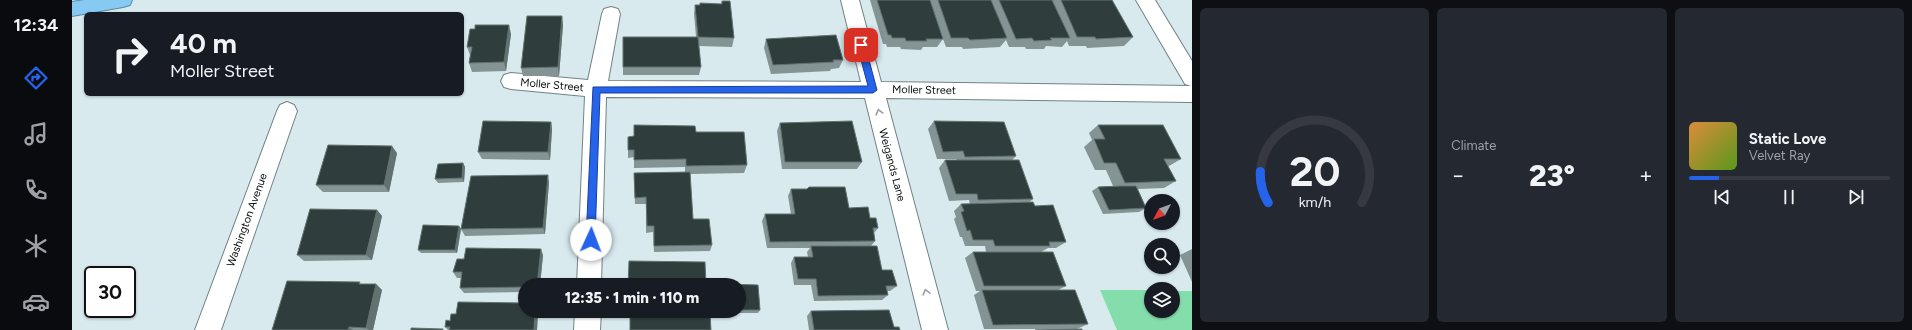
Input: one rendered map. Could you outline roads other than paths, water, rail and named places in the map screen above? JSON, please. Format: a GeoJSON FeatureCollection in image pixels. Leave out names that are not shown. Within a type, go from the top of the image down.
{"type":"FeatureCollection","features":[{"type":"Feature","properties":{"kind":"highway"},"geometry":{"type":"LineString","coordinates":[[72,9],[123,0]]}},
{"type":"Feature","properties":{"kind":"street","name":"Weigands Lane"},"geometry":{"type":"LineString","coordinates":[[850,0],[935,330]]}},
{"type":"Feature","properties":{"kind":"street"},"geometry":{"type":"LineString","coordinates":[[1145,0],[1192,78]]}},
{"type":"Feature","properties":{"kind":"street"},"geometry":{"type":"LineString","coordinates":[[589,278],[596,89],[611,14]]}},
{"type":"Feature","properties":{"kind":"street","name":"Moller Street"},"geometry":{"type":"LineString","coordinates":[[511,81],[596,89],[873,90],[1192,94]]}},
{"type":"Feature","properties":{"kind":"street","name":"Washington Avenue"},"geometry":{"type":"LineString","coordinates":[[208,330],[287,111]]}},
{"type":"Feature","properties":{"kind":"street"},"geometry":{"type":"LineString","coordinates":[[588,318],[588,330]]}}]}
